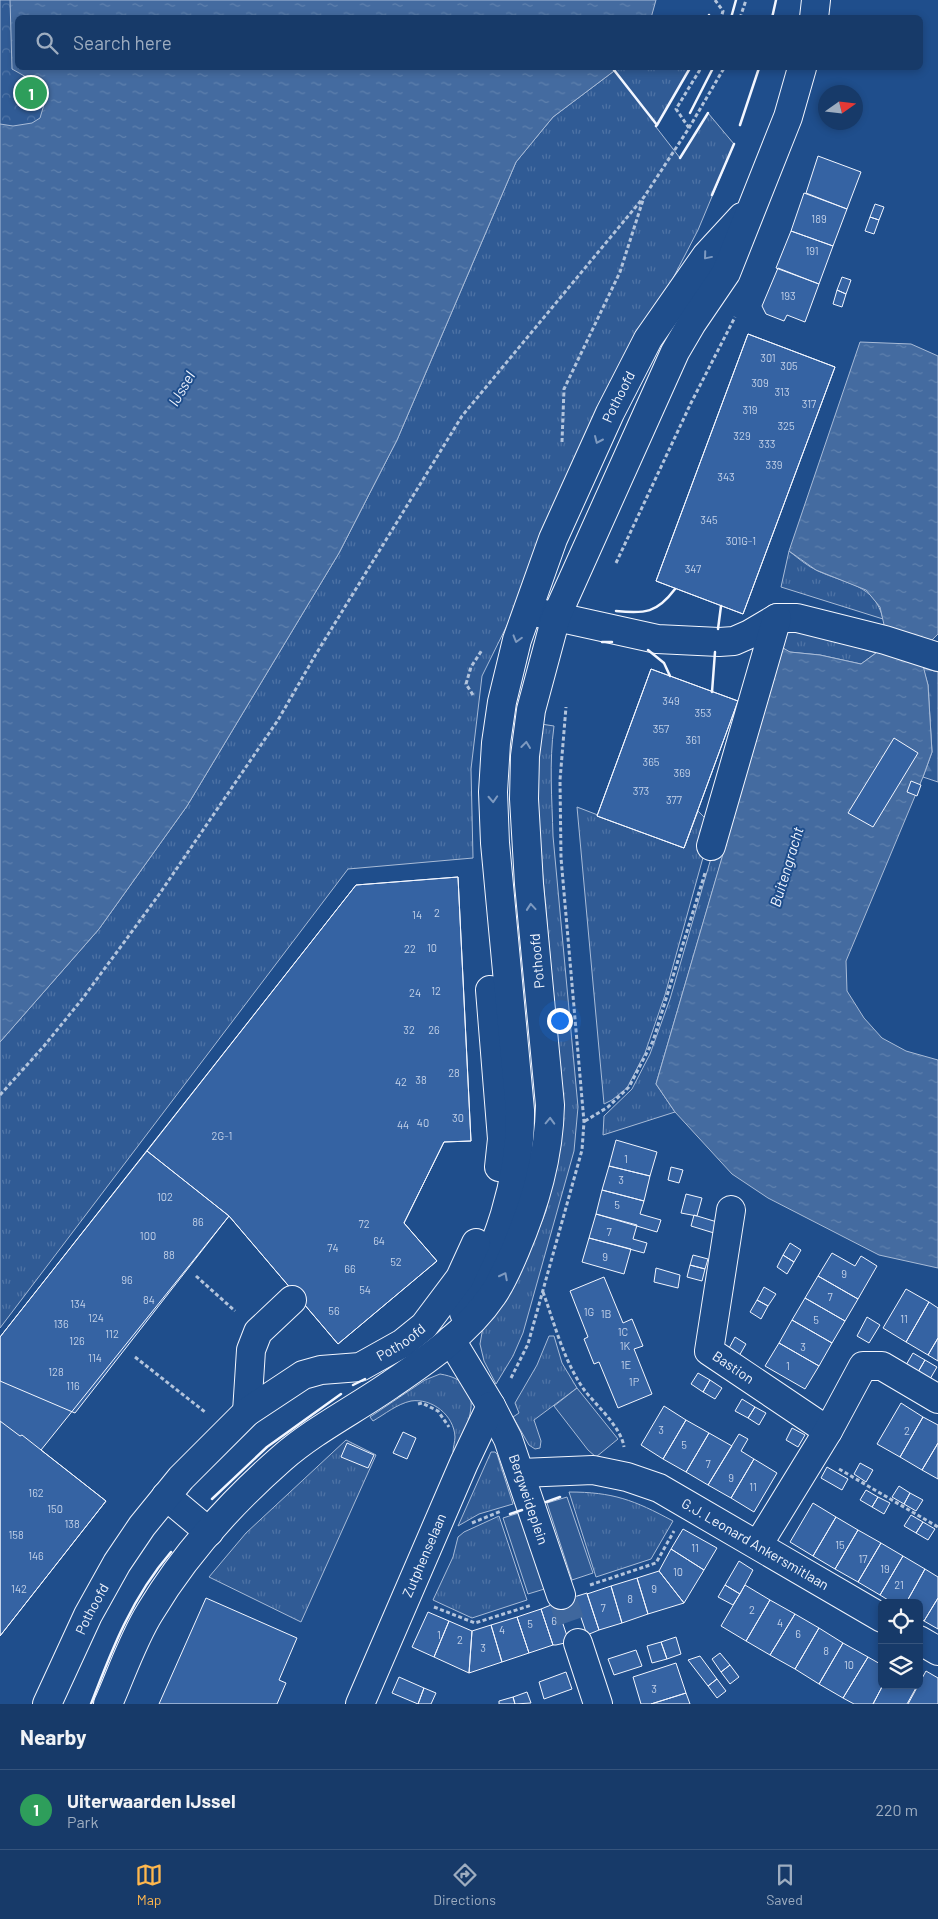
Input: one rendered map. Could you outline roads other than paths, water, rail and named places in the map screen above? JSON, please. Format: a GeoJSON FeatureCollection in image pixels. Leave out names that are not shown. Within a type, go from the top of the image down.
{"type":"FeatureCollection","features":[{"type":"Feature","properties":{"kind":"street"},"geometry":{"type":"LineString","coordinates":[[814,15],[816,0]]}},
{"type":"Feature","properties":{"kind":"street","name":"Pothoofd"},"geometry":{"type":"LineString","coordinates":[[108,1704],[149,1613],[180,1568],[209,1532],[245,1492],[302,1442],[389,1386],[451,1340],[492,1297],[504,1276],[523,1233],[546,1158],[550,1131],[550,1105],[529,884],[524,798],[525,756],[531,710],[556,617],[675,352],[726,273],[788,117],[801,70]]}},
{"type":"Feature","properties":{"kind":"street","name":"Pothoofd"},"geometry":{"type":"LineString","coordinates":[[451,1340],[495,1245],[510,1197],[518,1162],[520,1110],[495,843],[493,792],[496,743],[502,702],[517,640],[526,610],[553,539],[610,413],[648,338],[706,256],[752,207]]}},
{"type":"Feature","properties":{"kind":"street"},"geometry":{"type":"LineString","coordinates":[[526,610],[657,639],[719,642],[734,641],[777,618],[797,618],[885,640],[933,655]]}},
{"type":"Feature","properties":{"kind":"street"},"geometry":{"type":"LineString","coordinates":[[712,846],[777,618]]}},
{"type":"Feature","properties":{"kind":"street","name":"Pothoofd"},"geometry":{"type":"LineString","coordinates":[[47,1704],[88,1616],[117,1562],[142,1526],[181,1478],[238,1422],[303,1375],[321,1370],[360,1367],[403,1343],[424,1326],[460,1278],[482,1229],[496,1189],[502,1139],[486,934]]}},
{"type":"Feature","properties":{"kind":"street","name":"Bastion"},"geometry":{"type":"LineString","coordinates":[[731,1210],[708,1350],[828,1431]]}},
{"type":"Feature","properties":{"kind":"street"},"geometry":{"type":"LineString","coordinates":[[238,1422],[250,1350],[258,1332],[292,1300]]}},
{"type":"Feature","properties":{"kind":"street","name":"Bergweideplein"},"geometry":{"type":"LineString","coordinates":[[451,1340],[491,1406],[508,1440],[521,1473],[561,1595]]}},
{"type":"Feature","properties":{"kind":"street"},"geometry":{"type":"LineString","coordinates":[[758,1545],[828,1431],[864,1366],[882,1366],[938,1399]]}},
{"type":"Feature","properties":{"kind":"street","name":"Zutphenselaan"},"geometry":{"type":"LineString","coordinates":[[360,1704],[464,1463],[491,1406]]}},
{"type":"Feature","properties":{"kind":"street","name":"G.J. Leonard Ankersmitlaan"},"geometry":{"type":"LineString","coordinates":[[521,1473],[593,1470],[627,1477],[659,1488],[878,1616]]}},
{"type":"Feature","properties":{"kind":"street"},"geometry":{"type":"LineString","coordinates":[[166,1496],[209,1532]]}},
{"type":"Feature","properties":{"kind":"street"},"geometry":{"type":"LineString","coordinates":[[923,1642],[938,1651]]}},
{"type":"Feature","properties":{"kind":"street"},"geometry":{"type":"LineString","coordinates":[[578,1643],[598,1704]]}},
{"type":"Feature","properties":{"kind":"water","name":"IJssel"},"geometry":{"type":"Polygon","coordinates":[[[10,0],[656,0],[652,15],[15,15],[15,70],[615,70],[553,117],[516,162],[397,440],[339,553],[187,806],[99,929],[0,1042],[0,124],[13,126],[32,123],[40,118],[45,101],[44,91],[35,82],[12,69],[10,0]]]}},
{"type":"Feature","properties":{"kind":"water","name":"Buitengracht"},"geometry":{"type":"Polygon","coordinates":[[[860,342],[911,344],[938,356],[938,634],[920,654],[928,685],[932,752],[846,961],[847,991],[864,1018],[882,1038],[906,1051],[938,1060],[938,1268],[879,1255],[768,1198],[732,1174],[675,1112],[656,1084],[783,648],[790,652],[820,655],[861,664],[876,653],[887,638],[880,607],[866,590],[816,570],[789,551],[860,342]]]}},
{"type":"Feature","properties":{"kind":"tunnel"},"geometry":{"type":"LineString","coordinates":[[561,1595],[578,1643]]}},
{"type":"Feature","properties":{"kind":"place","name":"Uiterwaarden IJssel"},"geometry":{"type":"Point","coordinates":[31,93]}}]}
